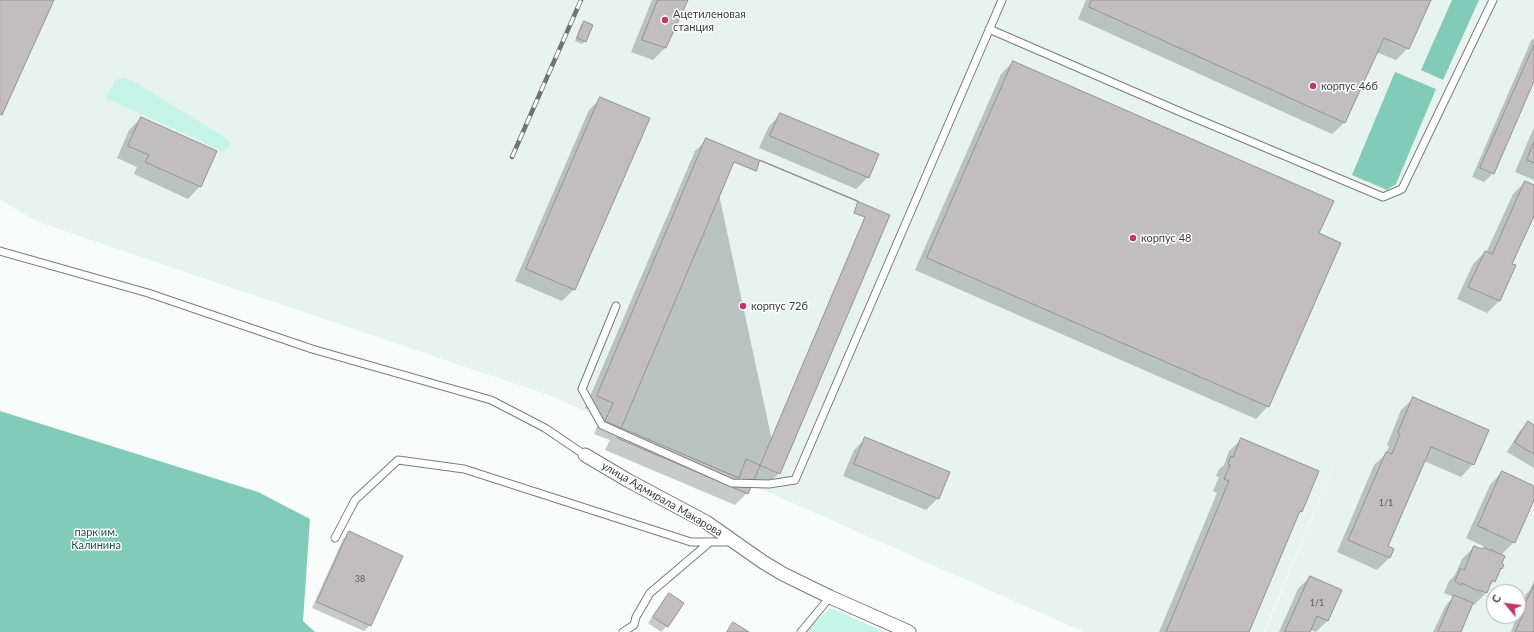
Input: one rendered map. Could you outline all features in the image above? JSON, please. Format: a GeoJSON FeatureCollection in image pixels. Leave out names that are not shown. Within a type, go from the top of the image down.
{"type":"FeatureCollection","features":[{"type":"Feature","properties":{"kind":"street","name":"улица Адмирала Макарова"},"geometry":{"type":"LineString","coordinates":[[585,455],[629,481],[706,522],[763,562],[830,597],[909,632]]}},
{"type":"Feature","properties":{"kind":"lane"},"geometry":{"type":"LineString","coordinates":[[616,306],[582,389],[602,425],[732,483],[769,484],[795,480],[1002,0]]}},
{"type":"Feature","properties":{"kind":"lane"},"geometry":{"type":"LineString","coordinates":[[989,29],[1383,197],[1402,189],[1493,0]]}},
{"type":"Feature","properties":{"kind":"lane"},"geometry":{"type":"LineString","coordinates":[[0,251],[148,293],[312,349],[491,400],[544,428],[585,455]]}},
{"type":"Feature","properties":{"kind":"lane"},"geometry":{"type":"LineString","coordinates":[[335,538],[355,500],[398,460],[464,469],[690,542],[734,542]]}},
{"type":"Feature","properties":{"kind":"lane"},"geometry":{"type":"LineString","coordinates":[[623,632],[634,625],[636,617],[650,594],[710,542]]}},
{"type":"Feature","properties":{"kind":"lane"},"geometry":{"type":"LineString","coordinates":[[801,632],[830,597]]}},
{"type":"Feature","properties":{"kind":"shaded area"},"geometry":{"type":"Polygon","coordinates":[[[0,0],[1534,0],[1534,632],[1265,632],[1351,423],[1264,632],[1084,632],[551,396],[38,222],[0,200],[0,0]]]}},
{"type":"Feature","properties":{"kind":"green space"},"geometry":{"type":"Polygon","coordinates":[[[1452,0],[1479,0],[1443,80],[1421,70],[1452,0]]]}},
{"type":"Feature","properties":{"kind":"green space"},"geometry":{"type":"Polygon","coordinates":[[[1395,72],[1436,89],[1396,184],[1387,190],[1352,175],[1395,72]]]}},
{"type":"Feature","properties":{"kind":"green space"},"geometry":{"type":"Polygon","coordinates":[[[124,78],[133,81],[226,138],[230,143],[228,149],[224,152],[106,98],[115,80],[124,78]]]}},
{"type":"Feature","properties":{"kind":"green space","name":"парк им. Калинина"},"geometry":{"type":"Polygon","coordinates":[[[0,411],[258,492],[310,519],[303,621],[315,632],[0,632],[0,411]]]}},
{"type":"Feature","properties":{"kind":"green space"},"geometry":{"type":"Polygon","coordinates":[[[829,609],[834,609],[885,632],[805,632],[829,609]]]}},
{"type":"Feature","properties":{"kind":"building"},"geometry":{"type":"Polygon","coordinates":[[[0,0],[54,0],[2,115],[0,114],[0,0]]]}},
{"type":"Feature","properties":{"kind":"building","name":"Ацетиленовая станция"},"geometry":{"type":"Polygon","coordinates":[[[658,0],[688,0],[666,48],[642,40],[658,0]]]}},
{"type":"Feature","properties":{"kind":"building","name":"корпус 46б"},"geometry":{"type":"Polygon","coordinates":[[[1092,0],[1431,0],[1409,49],[1384,38],[1345,123],[1089,7],[1092,0]]]}},
{"type":"Feature","properties":{"kind":"building"},"geometry":{"type":"Polygon","coordinates":[[[584,21],[593,25],[586,42],[577,38],[584,21]]]}},
{"type":"Feature","properties":{"kind":"building"},"geometry":{"type":"Polygon","coordinates":[[[1534,45],[1534,81],[1494,174],[1480,168],[1534,45]]]}},
{"type":"Feature","properties":{"kind":"building","name":"корпус 48"},"geometry":{"type":"Polygon","coordinates":[[[1013,61],[1334,201],[1319,233],[1341,243],[1269,407],[927,258],[1013,61]]]}},
{"type":"Feature","properties":{"kind":"building"},"geometry":{"type":"Polygon","coordinates":[[[600,97],[650,118],[575,290],[526,269],[600,97]]]}},
{"type":"Feature","properties":{"kind":"building"},"geometry":{"type":"Polygon","coordinates":[[[780,113],[879,154],[869,178],[770,136],[780,113]]]}},
{"type":"Feature","properties":{"kind":"building"},"geometry":{"type":"Polygon","coordinates":[[[141,117],[217,151],[201,187],[145,162],[149,155],[128,146],[141,117]]]}},
{"type":"Feature","properties":{"kind":"building","name":"корпус 72б"},"geometry":{"type":"Polygon","coordinates":[[[706,138],[890,215],[780,474],[746,459],[739,478],[605,421],[613,403],[597,396],[706,138]]]}},
{"type":"Feature","properties":{"kind":"building"},"geometry":{"type":"Polygon","coordinates":[[[1534,142],[1534,163],[1527,160],[1534,142]]]}},
{"type":"Feature","properties":{"kind":"building","name":"корпус 72б"},"geometry":{"type":"Polygon","coordinates":[[[760,160],[858,201],[854,213],[865,217],[748,494],[617,438],[734,162],[756,171],[760,160]]]}},
{"type":"Feature","properties":{"kind":"building"},"geometry":{"type":"Polygon","coordinates":[[[1525,181],[1534,185],[1534,216],[1512,264],[1516,265],[1500,301],[1468,287],[1485,251],[1492,254],[1525,181]]]}},
{"type":"Feature","properties":{"kind":"building"},"geometry":{"type":"Polygon","coordinates":[[[1413,397],[1489,430],[1474,465],[1431,447],[1388,546],[1394,549],[1390,558],[1348,540],[1386,452],[1392,454],[1400,434],[1398,433],[1413,397]]]}},
{"type":"Feature","properties":{"kind":"building"},"geometry":{"type":"Polygon","coordinates":[[[1528,421],[1534,425],[1534,454],[1515,443],[1528,421]]]}},
{"type":"Feature","properties":{"kind":"building"},"geometry":{"type":"Polygon","coordinates":[[[865,437],[950,472],[939,499],[854,464],[865,437]]]}},
{"type":"Feature","properties":{"kind":"building"},"geometry":{"type":"Polygon","coordinates":[[[1241,438],[1319,471],[1302,512],[1300,511],[1249,632],[1166,632],[1229,481],[1224,479],[1230,465],[1228,464],[1231,456],[1233,457],[1241,438]]]}},
{"type":"Feature","properties":{"kind":"building"},"geometry":{"type":"Polygon","coordinates":[[[1502,471],[1534,486],[1534,500],[1515,543],[1478,526],[1502,471]]]}},
{"type":"Feature","properties":{"kind":"building"},"geometry":{"type":"Polygon","coordinates":[[[349,531],[403,556],[371,626],[317,602],[349,531]]]}},
{"type":"Feature","properties":{"kind":"building"},"geometry":{"type":"Polygon","coordinates":[[[1474,546],[1482,549],[1484,547],[1491,551],[1492,549],[1493,551],[1505,556],[1502,563],[1504,565],[1502,569],[1501,568],[1495,582],[1492,580],[1490,584],[1486,584],[1486,593],[1478,591],[1462,583],[1461,585],[1455,581],[1460,569],[1459,568],[1464,570],[1474,546]]]}},
{"type":"Feature","properties":{"kind":"building"},"geometry":{"type":"Polygon","coordinates":[[[1310,576],[1342,590],[1328,621],[1317,616],[1310,632],[1285,632],[1310,576]]]}},
{"type":"Feature","properties":{"kind":"building"},"geometry":{"type":"Polygon","coordinates":[[[1534,585],[1534,632],[1515,632],[1519,624],[1526,624],[1526,602],[1534,585]]]}},
{"type":"Feature","properties":{"kind":"building"},"geometry":{"type":"Polygon","coordinates":[[[669,593],[684,603],[668,627],[653,617],[669,593]]]}},
{"type":"Feature","properties":{"kind":"building"},"geometry":{"type":"Polygon","coordinates":[[[1454,595],[1473,603],[1461,632],[1438,632],[1454,595]]]}},
{"type":"Feature","properties":{"kind":"building"},"geometry":{"type":"Polygon","coordinates":[[[733,622],[749,632],[727,632],[733,622]]]}},
{"type":"Feature","properties":{"kind":"railway"},"geometry":{"type":"LineString","coordinates":[[512,157],[581,0]]}},
{"type":"Feature","properties":{"kind":"place","name":"Ацетиленовая станция"},"geometry":{"type":"Point","coordinates":[665,20]}},
{"type":"Feature","properties":{"kind":"place","name":"корпус 46б"},"geometry":{"type":"Point","coordinates":[1313,86]}},
{"type":"Feature","properties":{"kind":"place","name":"корпус 48"},"geometry":{"type":"Point","coordinates":[1133,238]}},
{"type":"Feature","properties":{"kind":"place","name":"корпус 72б"},"geometry":{"type":"Point","coordinates":[743,306]}}]}
